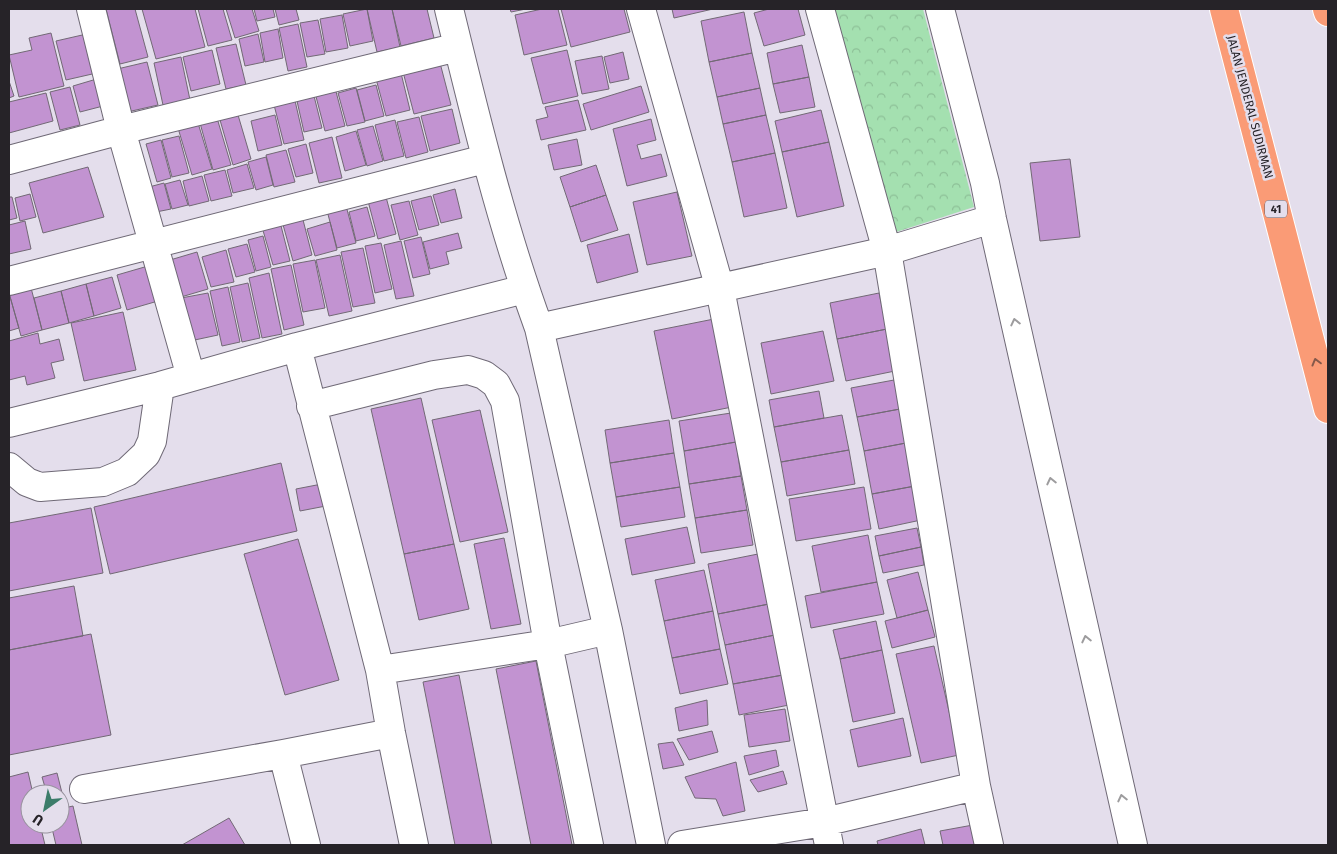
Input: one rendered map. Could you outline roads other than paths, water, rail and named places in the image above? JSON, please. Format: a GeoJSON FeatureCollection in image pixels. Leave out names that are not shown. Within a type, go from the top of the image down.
{"type":"FeatureCollection","features":[{"type":"Feature","properties":{"kind":"highway","name":"JALAN JENDERAL SUDIRMAN"},"geometry":{"type":"LineString","coordinates":[[1224,9],[1328,409]]}},
{"type":"Feature","properties":{"kind":"street"},"geometry":{"type":"LineString","coordinates":[[91,9],[121,130],[191,377]]}},
{"type":"Feature","properties":{"kind":"street"},"geometry":{"type":"LineString","coordinates":[[449,9],[486,159],[525,290],[539,328],[608,630],[651,845]]}},
{"type":"Feature","properties":{"kind":"street"},"geometry":{"type":"LineString","coordinates":[[641,9],[720,289],[826,834]]}},
{"type":"Feature","properties":{"kind":"street"},"geometry":{"type":"LineString","coordinates":[[820,9],[887,251],[976,786],[989,845]]}},
{"type":"Feature","properties":{"kind":"street"},"geometry":{"type":"LineString","coordinates":[[940,9],[985,183],[1133,845]]}},
{"type":"Feature","properties":{"kind":"street"},"geometry":{"type":"LineString","coordinates":[[9,160],[121,130],[458,47]]}},
{"type":"Feature","properties":{"kind":"street"},"geometry":{"type":"LineString","coordinates":[[9,281],[153,242],[486,159]]}},
{"type":"Feature","properties":{"kind":"street"},"geometry":{"type":"LineString","coordinates":[[539,328],[887,251],[992,219]]}},
{"type":"Feature","properties":{"kind":"street"},"geometry":{"type":"LineString","coordinates":[[9,423],[160,386],[297,347],[525,290]]}},
{"type":"Feature","properties":{"kind":"street"},"geometry":{"type":"LineString","coordinates":[[297,347],[380,670],[414,845]]}},
{"type":"Feature","properties":{"kind":"street"},"geometry":{"type":"LineString","coordinates":[[312,406],[442,374],[468,370],[484,375],[496,384],[505,401],[548,644],[590,845]]}},
{"type":"Feature","properties":{"kind":"street"},"geometry":{"type":"LineString","coordinates":[[9,467],[27,482],[40,487],[103,482],[127,472],[146,454],[152,442],[160,386]]}},
{"type":"Feature","properties":{"kind":"street"},"geometry":{"type":"LineString","coordinates":[[380,670],[548,644],[608,630]]}},
{"type":"Feature","properties":{"kind":"street"},"geometry":{"type":"LineString","coordinates":[[84,789],[391,733]]}},
{"type":"Feature","properties":{"kind":"street"},"geometry":{"type":"LineString","coordinates":[[284,754],[306,845]]}},
{"type":"Feature","properties":{"kind":"street"},"geometry":{"type":"LineString","coordinates":[[682,845],[826,834],[976,786]]}}]}
